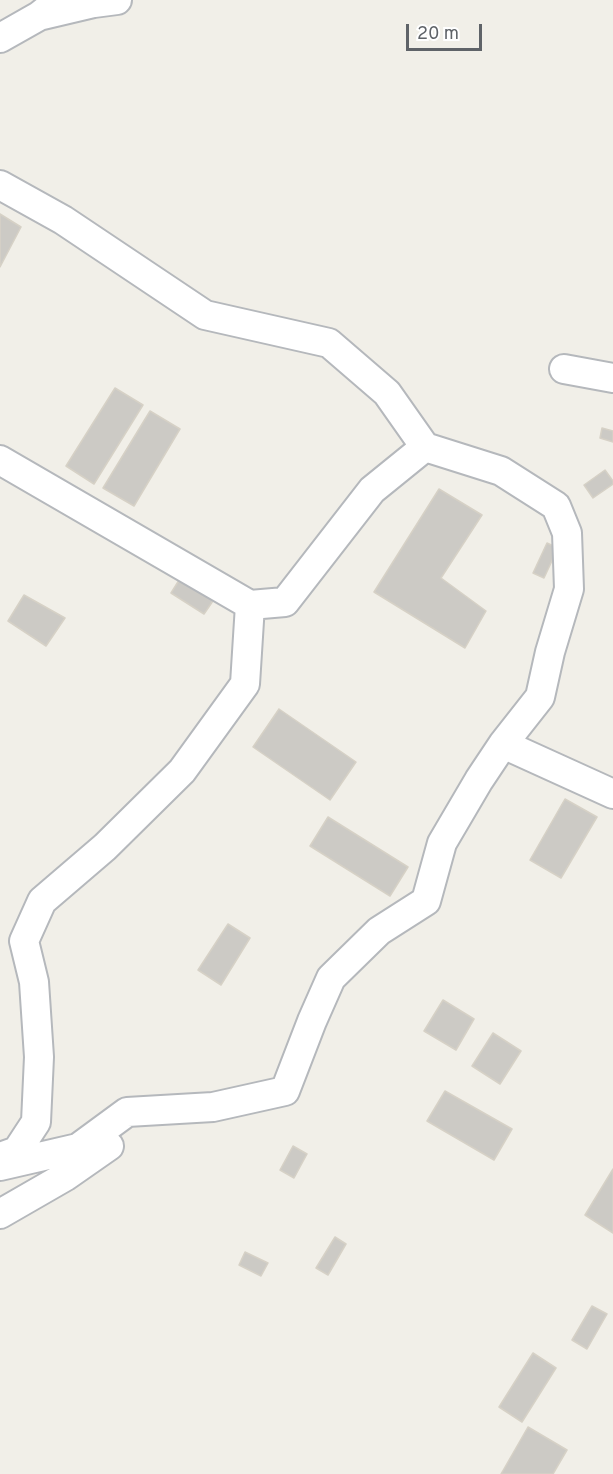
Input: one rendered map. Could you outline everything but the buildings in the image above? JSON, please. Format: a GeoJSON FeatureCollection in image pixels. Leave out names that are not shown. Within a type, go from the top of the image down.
{"type":"FeatureCollection","features":[{"type":"Feature","properties":{"kind":"street"},"geometry":{"type":"LineString","coordinates":[[0,38],[49,8],[117,0]]}},
{"type":"Feature","properties":{"kind":"street"},"geometry":{"type":"LineString","coordinates":[[0,185],[63,220],[205,315],[329,343],[387,393],[425,447],[501,471],[556,506],[567,533],[569,589],[549,652],[540,697],[502,744],[442,843],[426,901],[379,931],[331,978],[285,1091],[213,1107],[128,1112],[78,1148],[0,1166]]}},
{"type":"Feature","properties":{"kind":"street"},"geometry":{"type":"LineString","coordinates":[[564,369],[613,378]]}},
{"type":"Feature","properties":{"kind":"street"},"geometry":{"type":"LineString","coordinates":[[0,460],[250,605],[285,602],[372,490],[425,447]]}},
{"type":"Feature","properties":{"kind":"street"},"geometry":{"type":"LineString","coordinates":[[0,1157],[17,1151],[36,1122],[39,1057],[34,982],[24,941],[37,911],[42,901],[105,846],[182,771],[245,684],[250,605]]}},
{"type":"Feature","properties":{"kind":"street"},"geometry":{"type":"LineString","coordinates":[[502,744],[613,794]]}},
{"type":"Feature","properties":{"kind":"street"},"geometry":{"type":"LineString","coordinates":[[0,1214],[92,1159],[155,1110]]}}]}
